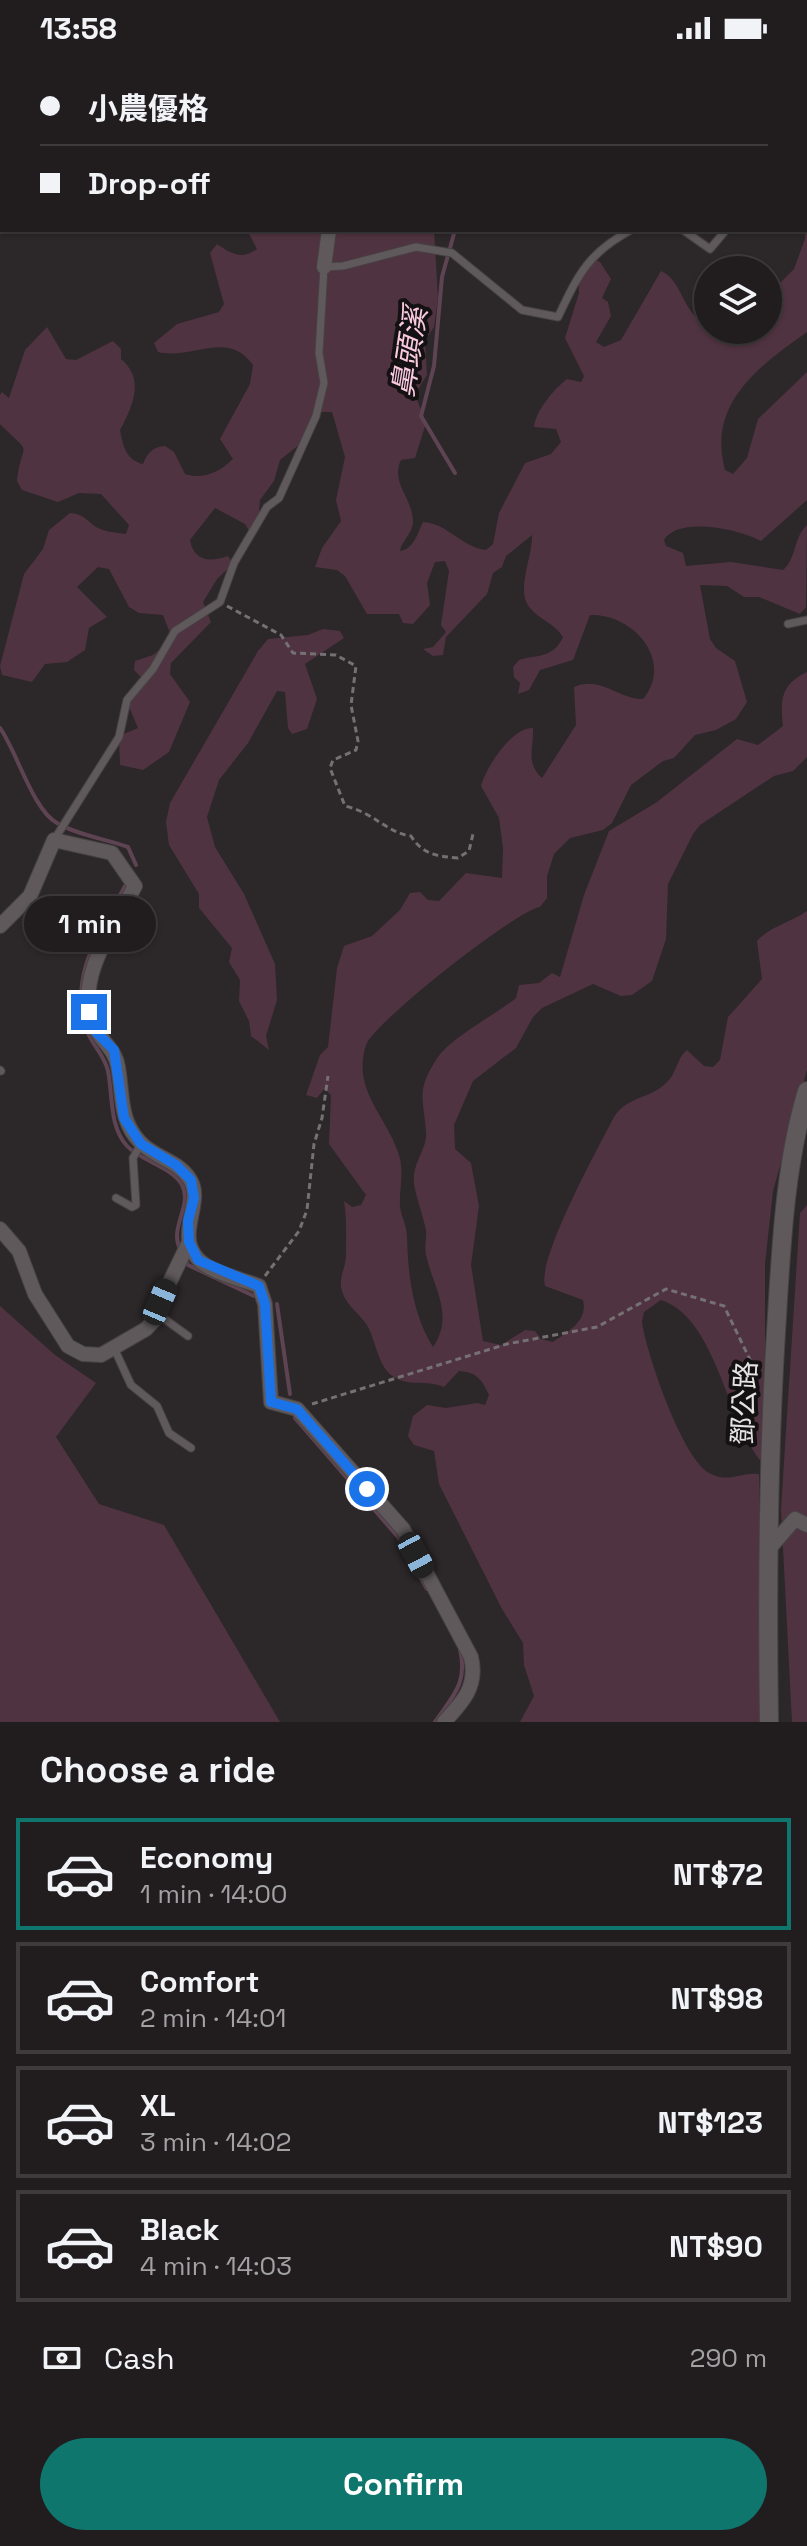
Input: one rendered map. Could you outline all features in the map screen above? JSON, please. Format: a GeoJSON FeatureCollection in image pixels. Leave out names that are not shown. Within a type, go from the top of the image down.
{"type":"FeatureCollection","features":[{"type":"Feature","properties":{"kind":"street"},"geometry":{"type":"LineString","coordinates":[[324,267],[329,232]]}},
{"type":"Feature","properties":{"kind":"street"},"geometry":{"type":"LineString","coordinates":[[0,926],[30,896],[54,840],[112,853],[135,886],[90,976],[86,995],[96,1032],[114,1050],[124,1118],[141,1144],[176,1165],[191,1180],[194,1198],[188,1221],[189,1242],[198,1260],[259,1286],[265,1304],[271,1402],[297,1409],[403,1529],[471,1657],[472,1685],[463,1702],[444,1722]]}},
{"type":"Feature","properties":{"kind":"street","name":"鄧公路"},"geometry":{"type":"LineString","coordinates":[[769,1722],[769,1436],[780,1264],[795,1131],[807,1091]]}},
{"type":"Feature","properties":{"kind":"street"},"geometry":{"type":"LineString","coordinates":[[0,1229],[19,1251],[35,1294],[68,1346],[83,1354],[101,1355],[146,1329],[159,1315],[160,1302],[189,1242]]}},
{"type":"Feature","properties":{"kind":"street"},"geometry":{"type":"LineString","coordinates":[[768,1550],[795,1519],[807,1525]]}},
{"type":"Feature","properties":{"kind":"lane"},"geometry":{"type":"LineString","coordinates":[[54,840],[119,737],[127,700],[153,669],[175,631],[220,602],[234,563],[267,507],[279,498],[316,416],[324,383],[319,353],[324,267],[343,266],[416,247],[452,253],[522,310],[558,317],[579,272],[603,245],[627,232]]}},
{"type":"Feature","properties":{"kind":"lane"},"geometry":{"type":"LineString","coordinates":[[686,232],[710,249],[724,232]]}},
{"type":"Feature","properties":{"kind":"lane"},"geometry":{"type":"LineString","coordinates":[[788,624],[807,620]]}},
{"type":"Feature","properties":{"kind":"lane"},"geometry":{"type":"LineString","coordinates":[[116,1198],[132,1207],[136,1205],[133,1158],[141,1144]]}},
{"type":"Feature","properties":{"kind":"lane"},"geometry":{"type":"LineString","coordinates":[[159,1315],[188,1336]]}},
{"type":"Feature","properties":{"kind":"lane"},"geometry":{"type":"LineString","coordinates":[[114,1348],[131,1385],[157,1406],[169,1433],[191,1448]]}},
{"type":"Feature","properties":{"kind":"path"},"geometry":{"type":"LineString","coordinates":[[220,602],[281,635],[293,653],[336,655],[356,666],[351,705],[358,741],[356,750],[333,760],[330,768],[345,806],[368,811],[398,834],[411,836],[421,851],[436,856],[458,858],[469,851],[473,834]]}},
{"type":"Feature","properties":{"kind":"path"},"geometry":{"type":"LineString","coordinates":[[259,1286],[299,1231],[307,1210],[314,1144],[322,1118],[328,1076]]}},
{"type":"Feature","properties":{"kind":"path"},"geometry":{"type":"LineString","coordinates":[[297,1409],[507,1344],[597,1327],[666,1289],[724,1306],[758,1376]]}},
{"type":"Feature","properties":{"kind":"shaded area"},"geometry":{"type":"Polygon","coordinates":[[[248,232],[434,232],[438,298],[434,327],[425,341],[427,375],[415,394],[426,423],[415,458],[401,460],[398,468],[413,522],[400,551],[412,544],[423,522],[432,523],[470,545],[486,550],[493,544],[499,513],[525,463],[551,454],[561,442],[556,429],[534,427],[535,420],[542,407],[567,379],[581,382],[584,376],[565,338],[579,293],[579,277],[594,259],[600,262],[611,279],[602,298],[608,302],[611,316],[596,342],[604,347],[621,340],[661,271],[674,282],[694,315],[694,344],[782,344],[782,281],[794,269],[807,232],[807,332],[771,358],[741,389],[723,425],[721,446],[725,470],[733,474],[747,458],[758,419],[807,372],[807,500],[761,541],[739,532],[710,527],[682,528],[664,540],[666,546],[683,553],[686,566],[731,562],[783,570],[807,525],[806,607],[800,614],[759,597],[744,597],[727,586],[700,585],[710,639],[716,648],[735,661],[747,702],[736,719],[716,730],[695,735],[674,758],[663,761],[631,785],[612,823],[603,830],[570,838],[554,854],[547,876],[547,898],[540,907],[505,926],[418,992],[393,1014],[366,1045],[363,1075],[400,1159],[400,1206],[407,1232],[412,1293],[420,1321],[433,1347],[442,1324],[442,1312],[426,1255],[426,1230],[414,1180],[426,1138],[423,1093],[431,1068],[453,1042],[516,998],[519,985],[539,983],[552,973],[560,977],[584,895],[609,831],[657,802],[737,739],[758,745],[783,726],[784,694],[792,682],[807,672],[807,757],[793,771],[774,776],[700,825],[693,834],[668,884],[666,939],[652,981],[632,995],[621,996],[593,984],[542,1008],[533,1017],[516,1048],[473,1081],[454,1125],[455,1149],[471,1163],[479,1206],[471,1265],[483,1341],[501,1345],[525,1330],[535,1331],[541,1339],[553,1342],[576,1325],[584,1307],[583,1300],[545,1286],[550,1253],[570,1203],[614,1117],[632,1101],[661,1088],[687,1050],[704,1066],[713,1067],[720,1060],[728,1017],[762,979],[757,941],[769,931],[807,911],[807,1070],[773,1191],[765,1264],[765,1466],[751,1447],[696,1328],[680,1311],[661,1300],[644,1312],[642,1322],[668,1405],[678,1429],[700,1465],[717,1477],[759,1474],[760,1722],[520,1722],[534,1696],[524,1665],[523,1643],[502,1609],[439,1484],[434,1451],[414,1445],[408,1436],[413,1416],[427,1405],[446,1408],[477,1403],[485,1405],[489,1395],[481,1381],[470,1373],[459,1371],[444,1387],[397,1379],[384,1366],[367,1326],[348,1302],[341,1286],[346,1255],[344,1201],[352,1207],[361,1205],[366,1195],[329,1144],[331,1095],[324,1089],[317,1098],[306,1095],[320,1055],[328,1047],[337,968],[344,946],[372,936],[400,910],[410,893],[420,892],[428,900],[439,901],[466,873],[502,878],[503,848],[499,818],[481,786],[494,759],[517,734],[533,728],[532,760],[542,778],[576,725],[574,687],[592,684],[643,699],[652,684],[654,669],[651,655],[634,630],[606,616],[590,615],[573,660],[540,670],[529,690],[518,694],[520,683],[514,677],[513,667],[519,660],[555,649],[563,637],[526,601],[524,583],[532,535],[506,556],[502,567],[493,573],[487,594],[446,637],[443,655],[433,656],[423,649],[433,647],[446,632],[441,625],[449,571],[445,561],[435,562],[427,583],[430,605],[413,624],[403,623],[399,614],[367,614],[345,576],[337,570],[315,567],[322,548],[341,521],[336,500],[345,457],[332,412],[321,412],[304,441],[280,460],[274,481],[260,500],[258,522],[250,532],[245,524],[215,508],[190,540],[199,556],[215,559],[228,556],[233,564],[217,579],[203,602],[211,622],[171,663],[170,674],[190,702],[169,752],[143,770],[120,765],[119,736],[138,728],[127,702],[141,677],[134,670],[135,661],[153,655],[167,644],[170,633],[163,615],[139,613],[129,607],[109,569],[98,567],[77,587],[107,617],[89,628],[85,650],[67,662],[45,664],[32,682],[2,675],[0,666],[24,574],[43,549],[49,530],[70,513],[80,515],[96,527],[108,531],[126,534],[129,525],[101,494],[79,493],[58,502],[22,490],[17,481],[24,449],[0,424],[0,395],[2,392],[9,398],[25,350],[47,327],[66,359],[76,360],[113,341],[121,349],[121,359],[133,375],[135,384],[129,412],[120,430],[129,456],[143,464],[151,451],[165,446],[174,452],[185,474],[211,474],[233,459],[220,439],[250,384],[253,365],[233,349],[221,347],[171,353],[158,352],[154,343],[177,324],[219,312],[224,304],[210,253],[217,244],[241,255],[257,249],[248,232]]]}},
{"type":"Feature","properties":{"kind":"shaded area"},"geometry":{"type":"Polygon","coordinates":[[[323,629],[340,631],[344,638],[305,664],[317,699],[307,729],[292,734],[288,728],[285,692],[277,691],[248,743],[219,780],[207,817],[215,847],[244,894],[275,964],[277,1000],[266,1036],[269,1050],[251,1036],[249,1021],[239,1001],[240,980],[229,962],[232,948],[199,908],[199,894],[169,845],[166,822],[170,803],[258,651],[268,639],[308,635],[323,629]]]}},
{"type":"Feature","properties":{"kind":"shaded area"},"geometry":{"type":"Polygon","coordinates":[[[807,1205],[807,1722],[792,1722],[781,1509],[800,1213],[807,1205]]]}},
{"type":"Feature","properties":{"kind":"shaded area"},"geometry":{"type":"Polygon","coordinates":[[[0,1306],[55,1355],[96,1383],[56,1437],[99,1504],[164,1525],[280,1722],[0,1722],[0,1306]]]}},
{"type":"Feature","properties":{"kind":"waterway","name":"鼻頭溪"},"geometry":{"type":"LineString","coordinates":[[454,232],[442,277],[434,366],[421,416],[455,473]]}},
{"type":"Feature","properties":{"kind":"waterway"},"geometry":{"type":"LineString","coordinates":[[0,728],[33,794],[48,816],[73,831],[128,847],[136,865]]}},
{"type":"Feature","properties":{"kind":"waterway"},"geometry":{"type":"LineString","coordinates":[[125,886],[90,954],[81,989],[82,1008],[88,1034],[106,1065],[114,1120],[121,1138],[133,1151],[171,1173],[182,1185],[185,1200],[177,1233],[180,1249]]}},
{"type":"Feature","properties":{"kind":"waterway"},"geometry":{"type":"LineString","coordinates":[[186,1261],[188,1265],[254,1296]]}},
{"type":"Feature","properties":{"kind":"waterway"},"geometry":{"type":"LineString","coordinates":[[277,1304],[290,1394]]}},
{"type":"Feature","properties":{"kind":"waterway"},"geometry":{"type":"LineString","coordinates":[[295,1418],[398,1537],[427,1589]]}},
{"type":"Feature","properties":{"kind":"waterway"},"geometry":{"type":"LineString","coordinates":[[435,1722],[460,1680],[460,1649]]}},
{"type":"Feature","properties":{"kind":"route"},"geometry":{"type":"LineString","coordinates":[[89,1012],[96,1032],[114,1050],[124,1118],[141,1144],[176,1165],[191,1180],[194,1198],[188,1221],[189,1242],[198,1260],[259,1286],[265,1304],[271,1402],[297,1409],[367,1489]]}}]}
